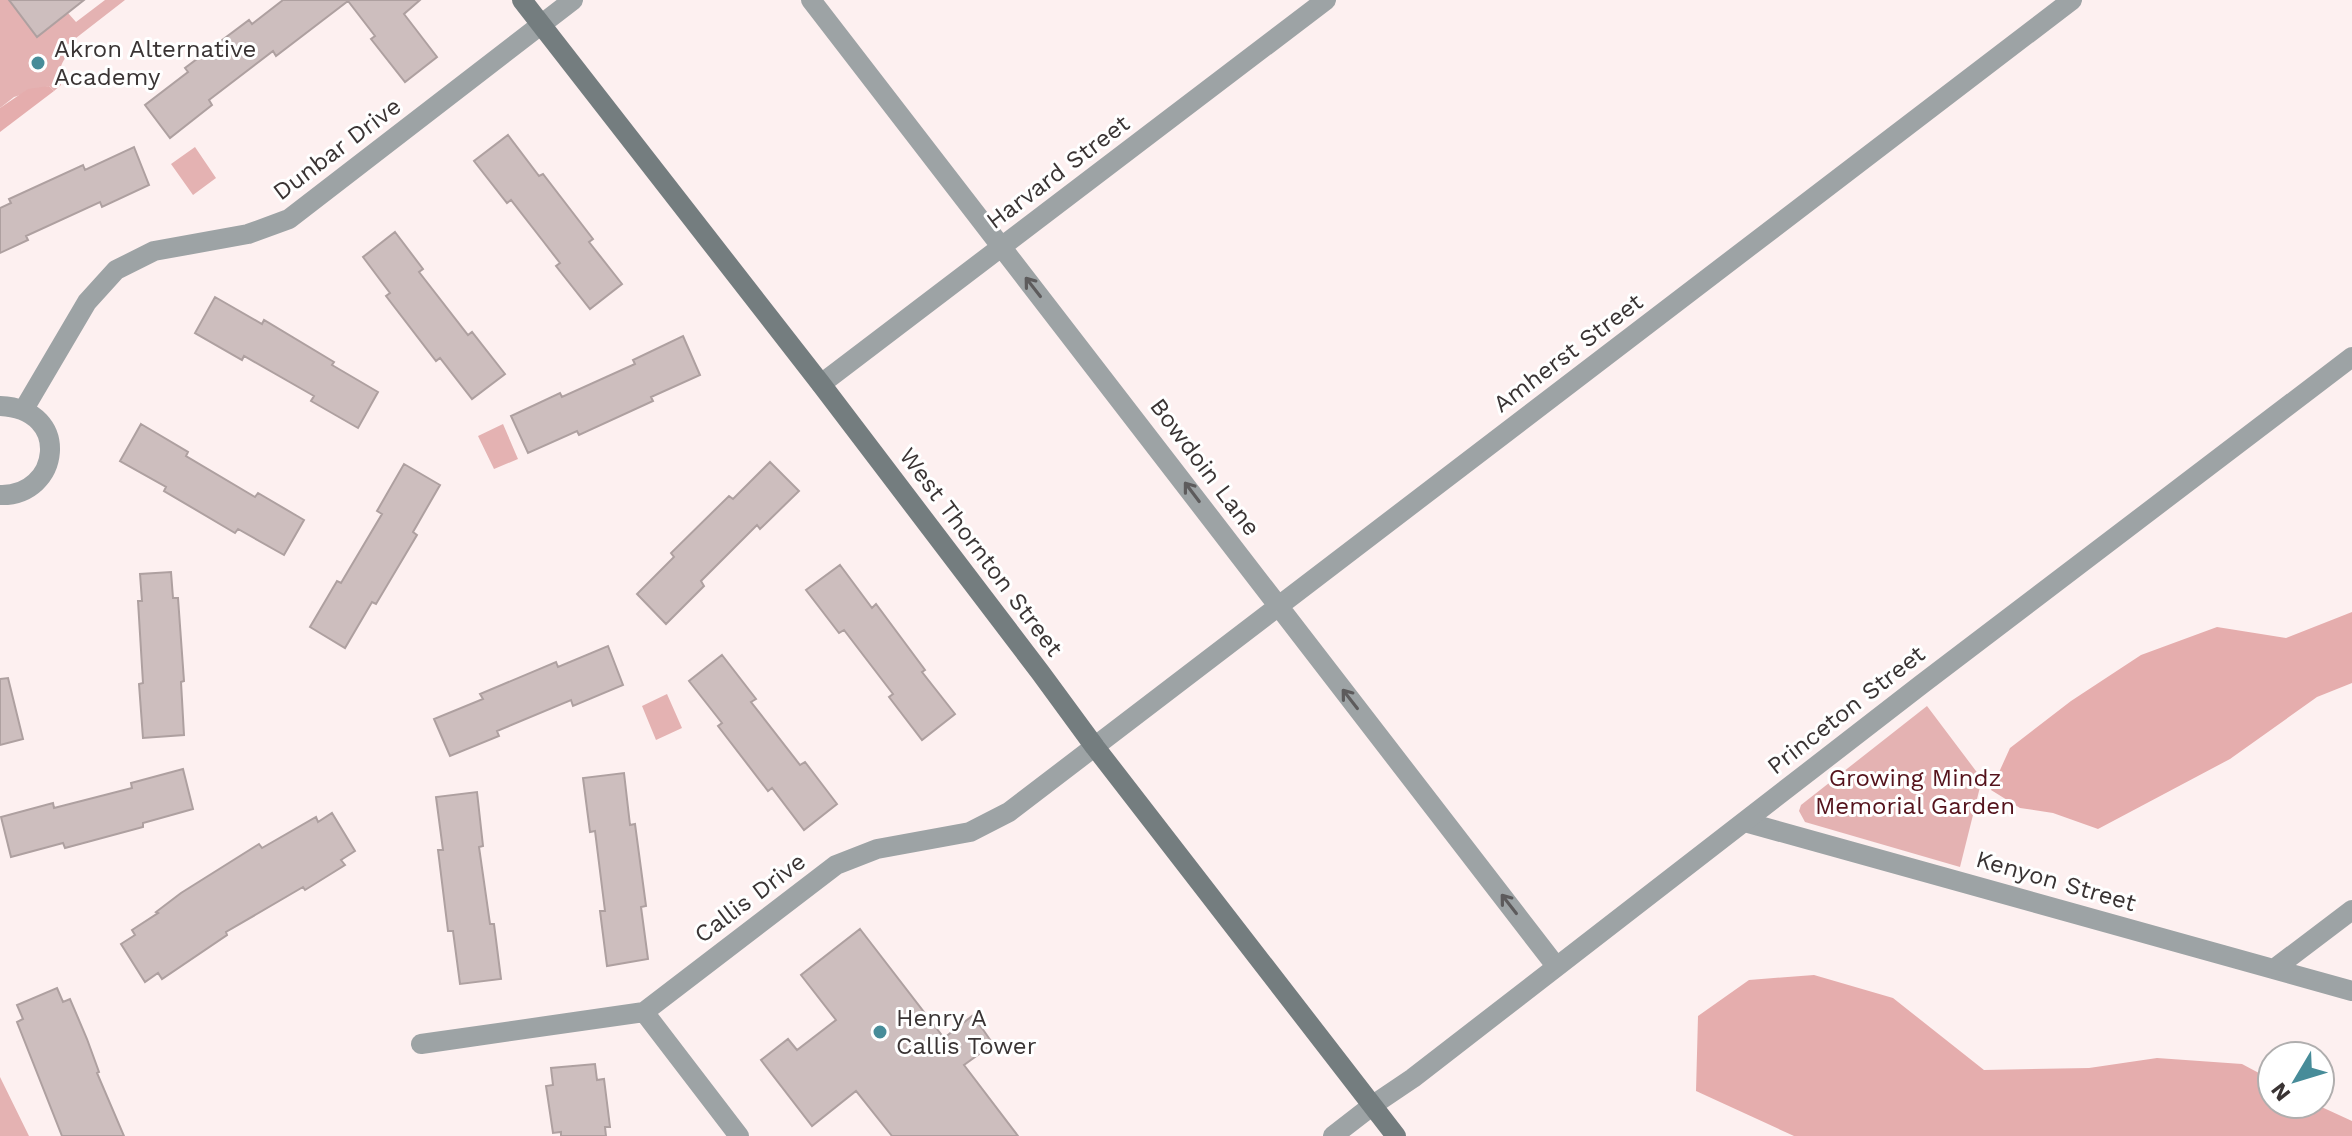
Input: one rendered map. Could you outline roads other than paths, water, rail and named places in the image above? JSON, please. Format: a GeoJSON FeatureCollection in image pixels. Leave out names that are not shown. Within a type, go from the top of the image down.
{"type":"FeatureCollection","features":[{"type":"Feature","properties":{"kind":"main road","name":"West Thornton Street"},"geometry":{"type":"LineString","coordinates":[[522,0],[821,384],[1095,747],[1396,1136]]}},
{"type":"Feature","properties":{"kind":"street","name":"Dunbar Drive"},"geometry":{"type":"LineString","coordinates":[[24,409],[87,302],[116,270],[154,251],[248,234],[289,219],[573,0]]}},
{"type":"Feature","properties":{"kind":"street","name":"Bowdoin Lane"},"geometry":{"type":"LineString","coordinates":[[811,0],[1556,966]]}},
{"type":"Feature","properties":{"kind":"street","name":"Harvard Street"},"geometry":{"type":"LineString","coordinates":[[821,384],[1326,0]]}},
{"type":"Feature","properties":{"kind":"street","name":"Amherst Street"},"geometry":{"type":"LineString","coordinates":[[1095,747],[2072,0]]}},
{"type":"Feature","properties":{"kind":"street","name":"Princeton Street"},"geometry":{"type":"LineString","coordinates":[[1333,1136],[1413,1078],[2352,357]]}},
{"type":"Feature","properties":{"kind":"street"},"geometry":{"type":"LineString","coordinates":[[0,406],[24,409],[43,426],[50,452],[44,469],[31,486],[11,495],[0,495]]}},
{"type":"Feature","properties":{"kind":"street","name":"Callis Drive"},"geometry":{"type":"LineString","coordinates":[[421,1044],[644,1012],[836,865],[877,849],[948,838],[990,823],[1095,747]]}},
{"type":"Feature","properties":{"kind":"street","name":"Kenyon Street"},"geometry":{"type":"LineString","coordinates":[[1745,822],[2352,991]]}},
{"type":"Feature","properties":{"kind":"street"},"geometry":{"type":"LineString","coordinates":[[2274,969],[2352,910]]}},
{"type":"Feature","properties":{"kind":"street"},"geometry":{"type":"LineString","coordinates":[[644,1012],[739,1136]]}},
{"type":"Feature","properties":{"kind":"place","name":"Akron Alternative Academy"},"geometry":{"type":"Point","coordinates":[38,63]}},
{"type":"Feature","properties":{"kind":"place","name":"Henry A Callis Tower"},"geometry":{"type":"Point","coordinates":[880,1032]}},
{"type":"Feature","properties":{"kind":"park label","name":"Growing Mindz Memorial Garden"},"geometry":{"type":"Point","coordinates":[1915,792]}}]}
